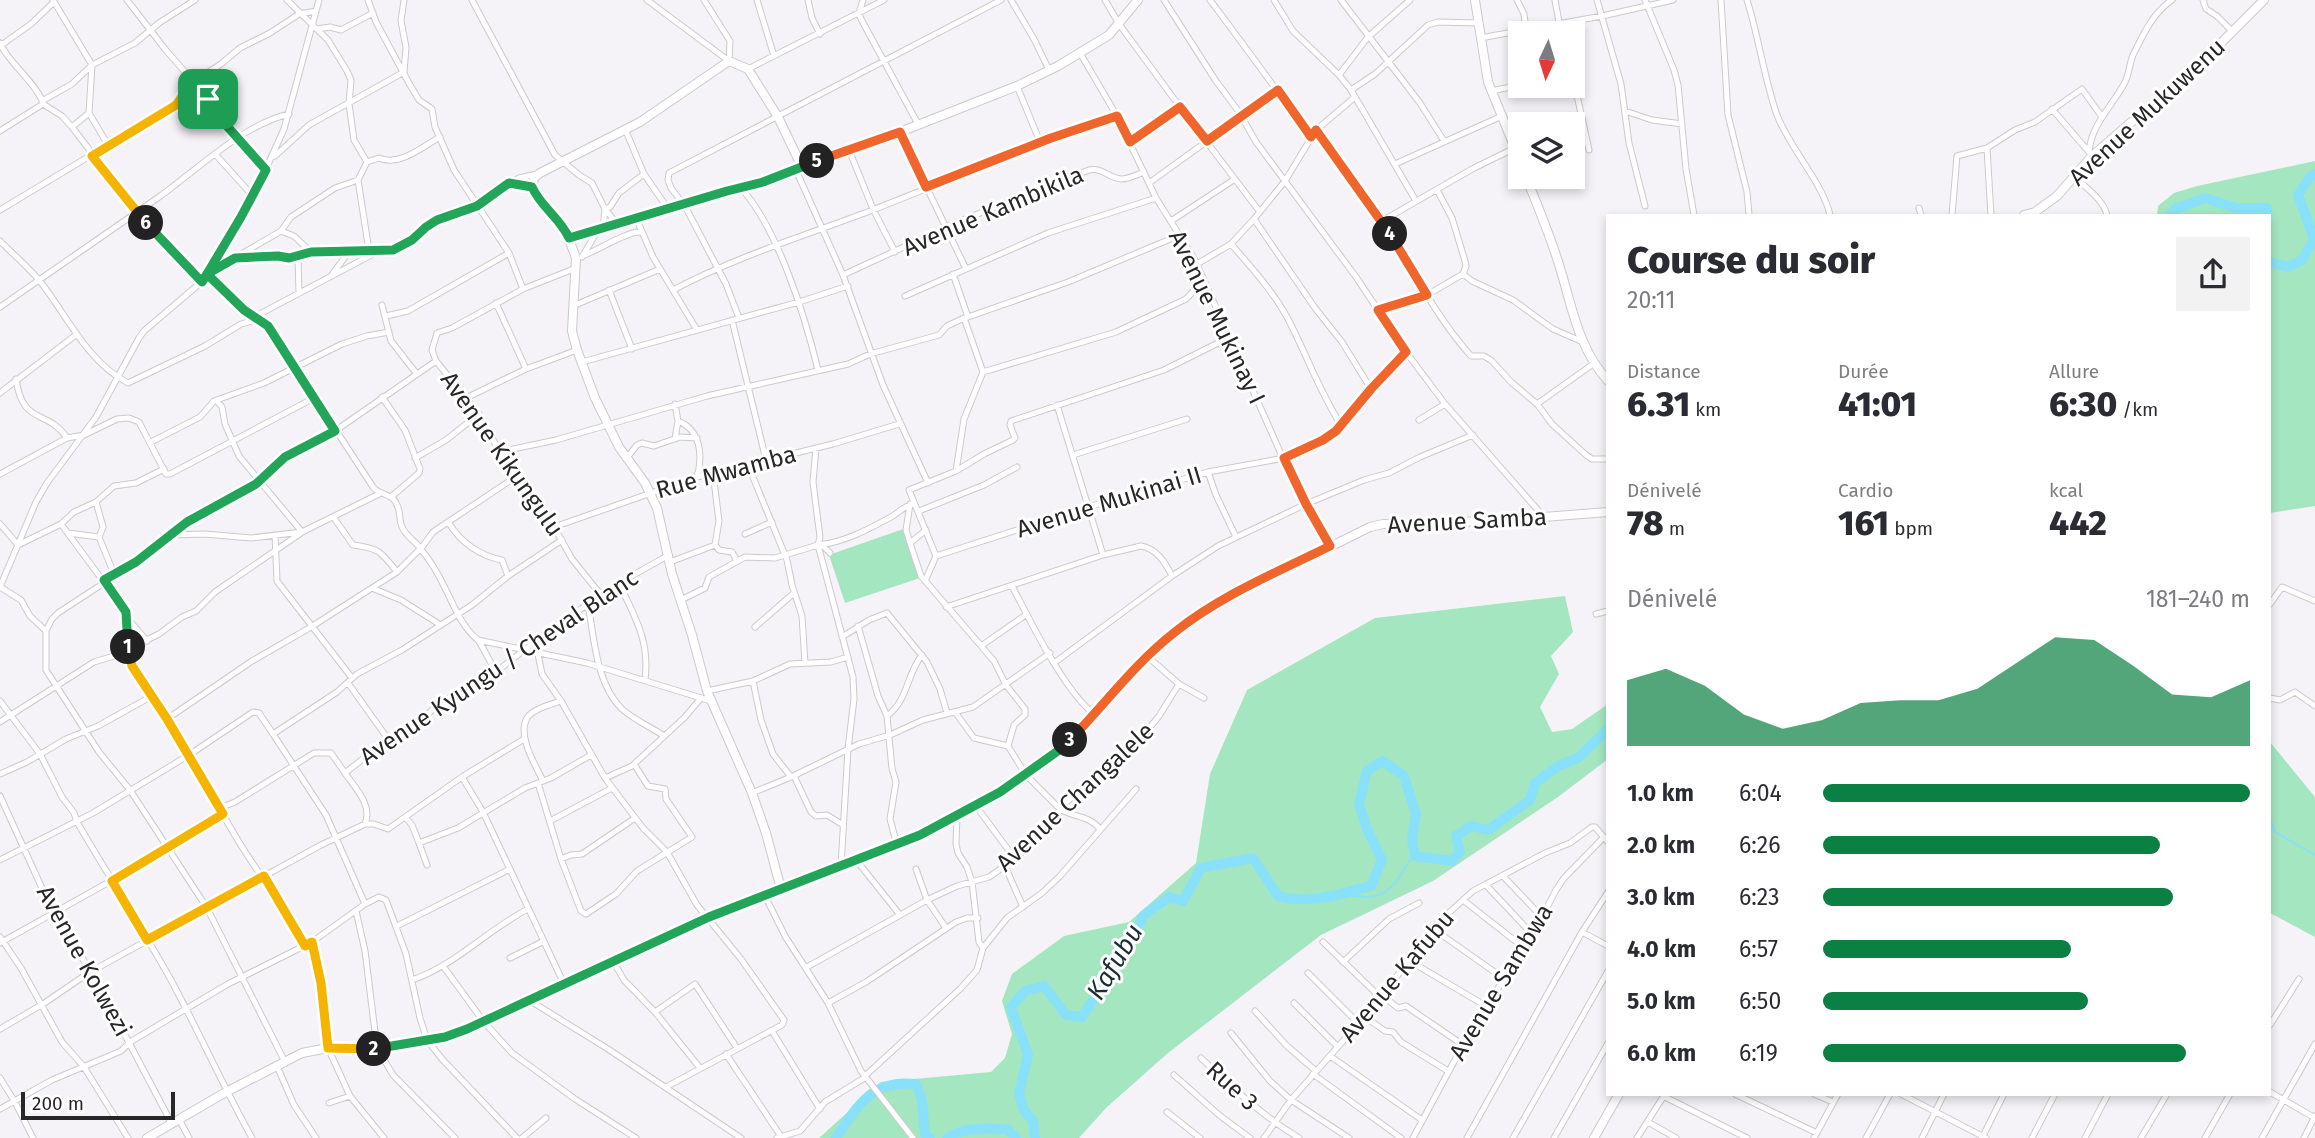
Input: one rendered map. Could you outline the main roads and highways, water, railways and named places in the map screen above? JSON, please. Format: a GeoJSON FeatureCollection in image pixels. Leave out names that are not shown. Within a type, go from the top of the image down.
{"type":"FeatureCollection","features":[{"type":"Feature","properties":{"kind":"waterway","name":"Kafubu"},"geometry":{"type":"LineString","coordinates":[[2271,262],[2288,267],[2302,260],[2314,239],[2298,195],[2315,174]]}},
{"type":"Feature","properties":{"kind":"waterway","name":"Kafubu"},"geometry":{"type":"LineString","coordinates":[[2172,214],[2175,209],[2205,198],[2236,208],[2267,208],[2267,214]]}},
{"type":"Feature","properties":{"kind":"waterway","name":"Kafubu"},"geometry":{"type":"LineString","coordinates":[[1035,1138],[1033,1121],[1024,1110],[1019,1094],[1028,1055],[1011,1007],[1025,991],[1044,986],[1066,1015],[1082,1017],[1126,950],[1144,915],[1169,897],[1183,901],[1201,868],[1253,858],[1278,896],[1290,898],[1313,899],[1371,886],[1382,860],[1359,804],[1367,771],[1382,761],[1404,776],[1416,814],[1412,839],[1415,856],[1452,861],[1460,852],[1456,836],[1471,826],[1488,830],[1530,800],[1535,783],[1558,766],[1578,758],[1606,731]]}},
{"type":"Feature","properties":{"kind":"waterway"},"geometry":{"type":"LineString","coordinates":[[2271,822],[2275,832],[2315,855]]}},
{"type":"Feature","properties":{"kind":"waterway"},"geometry":{"type":"LineString","coordinates":[[1338,895],[1367,897],[1382,894],[1395,883],[1415,856]]}},
{"type":"Feature","properties":{"kind":"waterway","name":"Kafubu"},"geometry":{"type":"LineString","coordinates":[[836,1138],[859,1105],[868,1097],[877,1090],[901,1084],[916,1084],[922,1100],[925,1135],[930,1138]]}},
{"type":"Feature","properties":{"kind":"waterway","name":"Kafubu"},"geometry":{"type":"LineString","coordinates":[[947,1138],[968,1130],[992,1128],[1007,1129],[1016,1138]]}}]}
